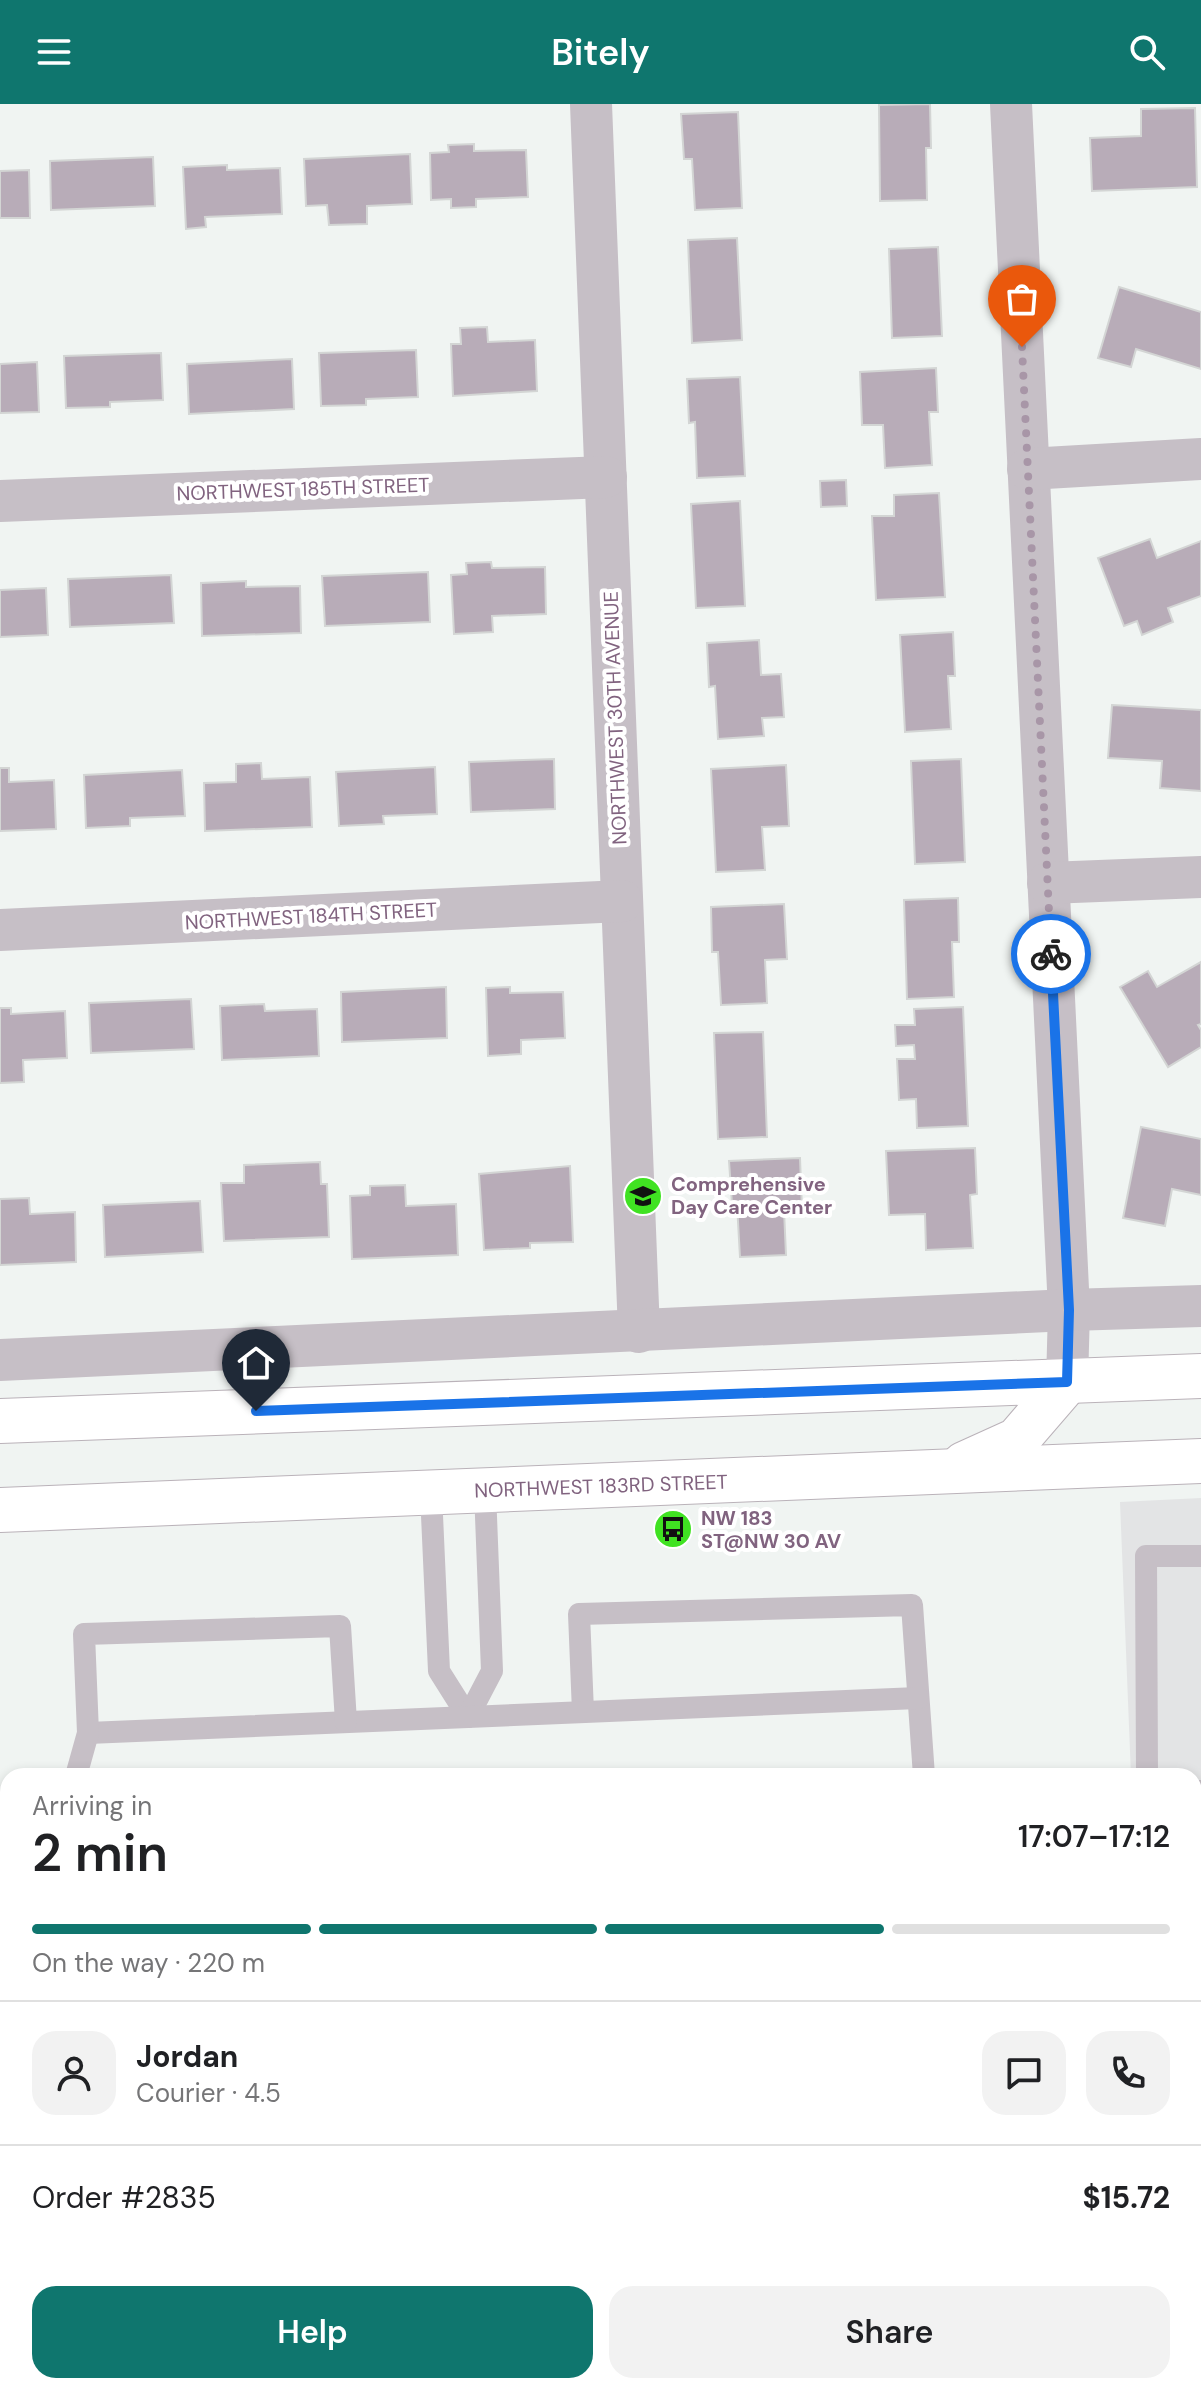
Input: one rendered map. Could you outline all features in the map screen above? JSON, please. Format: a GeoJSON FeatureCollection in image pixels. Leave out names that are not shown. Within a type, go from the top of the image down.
{"type":"FeatureCollection","features":[{"type":"Feature","properties":{"kind":"main road"},"geometry":{"type":"LineString","coordinates":[[0,1421],[1201,1376]]}},
{"type":"Feature","properties":{"kind":"main road"},"geometry":{"type":"LineString","coordinates":[[943,1473],[1017,1440],[1067,1382]]}},
{"type":"Feature","properties":{"kind":"main road","name":"NORTHWEST 183RD STREET"},"geometry":{"type":"LineString","coordinates":[[0,1510],[1201,1461]]}},
{"type":"Feature","properties":{"kind":"street","name":"NORTHWEST 30TH AVENUE"},"geometry":{"type":"LineString","coordinates":[[591,104],[639,1332]]}},
{"type":"Feature","properties":{"kind":"street"},"geometry":{"type":"LineString","coordinates":[[1011,104],[1069,1310],[1067,1382]]}},
{"type":"Feature","properties":{"kind":"street"},"geometry":{"type":"LineString","coordinates":[[1028,469],[1201,459]]}},
{"type":"Feature","properties":{"kind":"street","name":"NORTHWEST 185TH STREET"},"geometry":{"type":"LineString","coordinates":[[0,501],[606,477]]}},
{"type":"Feature","properties":{"kind":"street"},"geometry":{"type":"LineString","coordinates":[[1048,883],[1201,877]]}},
{"type":"Feature","properties":{"kind":"street","name":"NORTHWEST 184TH STREET"},"geometry":{"type":"LineString","coordinates":[[0,930],[622,901]]}},
{"type":"Feature","properties":{"kind":"street"},"geometry":{"type":"LineString","coordinates":[[0,1360],[1201,1306]]}},
{"type":"Feature","properties":{"kind":"lane"},"geometry":{"type":"LineString","coordinates":[[468,1717],[492,1671],[485,1491]]}},
{"type":"Feature","properties":{"kind":"lane"},"geometry":{"type":"LineString","coordinates":[[431,1493],[439,1671],[468,1717]]}},
{"type":"Feature","properties":{"kind":"lane"},"geometry":{"type":"LineString","coordinates":[[1147,1768],[1146,1556],[1201,1556]]}},
{"type":"Feature","properties":{"kind":"lane"},"geometry":{"type":"LineString","coordinates":[[583,1712],[579,1614],[912,1605],[923,1768]]}},
{"type":"Feature","properties":{"kind":"lane"},"geometry":{"type":"LineString","coordinates":[[78,1768],[88,1733],[84,1634],[340,1626],[346,1722]]}},
{"type":"Feature","properties":{"kind":"lane"},"geometry":{"type":"LineString","coordinates":[[88,1733],[918,1698]]}},
{"type":"Feature","properties":{"kind":"shaded area"},"geometry":{"type":"Polygon","coordinates":[[[1201,1498],[1201,1768],[1131,1768],[1120,1502],[1201,1498]]]}},
{"type":"Feature","properties":{"kind":"building"},"geometry":{"type":"Polygon","coordinates":[[[930,104],[931,148],[926,148],[927,200],[880,201],[879,105],[930,104]]]}},
{"type":"Feature","properties":{"kind":"building"},"geometry":{"type":"Polygon","coordinates":[[[1195,108],[1197,187],[1092,191],[1090,138],[1141,136],[1141,109],[1195,108]]]}},
{"type":"Feature","properties":{"kind":"building"},"geometry":{"type":"Polygon","coordinates":[[[738,112],[742,208],[695,210],[692,159],[684,159],[681,114],[738,112]]]}},
{"type":"Feature","properties":{"kind":"building"},"geometry":{"type":"Polygon","coordinates":[[[474,144],[474,151],[526,150],[528,197],[476,199],[476,207],[451,208],[451,199],[431,200],[430,153],[449,152],[448,145],[474,144]]]}},
{"type":"Feature","properties":{"kind":"building"},"geometry":{"type":"Polygon","coordinates":[[[410,154],[412,204],[367,206],[367,224],[329,225],[327,205],[306,206],[304,159],[410,154]]]}},
{"type":"Feature","properties":{"kind":"building"},"geometry":{"type":"Polygon","coordinates":[[[153,157],[155,206],[51,210],[50,161],[153,157]]]}},
{"type":"Feature","properties":{"kind":"building"},"geometry":{"type":"Polygon","coordinates":[[[227,165],[227,170],[280,168],[282,214],[205,217],[206,227],[186,229],[183,167],[227,165]]]}},
{"type":"Feature","properties":{"kind":"building"},"geometry":{"type":"Polygon","coordinates":[[[29,170],[30,218],[0,218],[0,171],[29,170]]]}},
{"type":"Feature","properties":{"kind":"building"},"geometry":{"type":"Polygon","coordinates":[[[737,238],[742,340],[692,343],[688,240],[737,238]]]}},
{"type":"Feature","properties":{"kind":"building"},"geometry":{"type":"Polygon","coordinates":[[[938,247],[942,336],[892,338],[889,249],[938,247]]]}},
{"type":"Feature","properties":{"kind":"building"},"geometry":{"type":"Polygon","coordinates":[[[1119,287],[1201,312],[1201,369],[1136,349],[1131,367],[1098,358],[1119,287]]]}},
{"type":"Feature","properties":{"kind":"building"},"geometry":{"type":"Polygon","coordinates":[[[487,327],[488,342],[535,340],[537,391],[453,396],[451,344],[461,344],[460,328],[487,327]]]}},
{"type":"Feature","properties":{"kind":"building"},"geometry":{"type":"Polygon","coordinates":[[[416,350],[418,397],[366,399],[366,405],[321,406],[319,353],[416,350]]]}},
{"type":"Feature","properties":{"kind":"building"},"geometry":{"type":"Polygon","coordinates":[[[161,353],[163,400],[110,402],[110,407],[66,408],[64,356],[161,353]]]}},
{"type":"Feature","properties":{"kind":"building"},"geometry":{"type":"Polygon","coordinates":[[[292,359],[294,409],[189,414],[187,364],[292,359]]]}},
{"type":"Feature","properties":{"kind":"building"},"geometry":{"type":"Polygon","coordinates":[[[37,362],[39,412],[0,413],[0,364],[37,362]]]}},
{"type":"Feature","properties":{"kind":"building"},"geometry":{"type":"Polygon","coordinates":[[[936,368],[938,412],[929,412],[932,465],[885,468],[883,425],[862,425],[860,372],[936,368]]]}},
{"type":"Feature","properties":{"kind":"building"},"geometry":{"type":"Polygon","coordinates":[[[740,377],[745,476],[697,478],[695,422],[689,423],[687,379],[740,377]]]}},
{"type":"Feature","properties":{"kind":"building"},"geometry":{"type":"Polygon","coordinates":[[[846,480],[847,506],[821,507],[820,481],[846,480]]]}},
{"type":"Feature","properties":{"kind":"building"},"geometry":{"type":"Polygon","coordinates":[[[939,493],[945,597],[876,600],[872,516],[894,516],[894,495],[939,493]]]}},
{"type":"Feature","properties":{"kind":"building"},"geometry":{"type":"Polygon","coordinates":[[[740,501],[745,606],[696,608],[691,504],[740,501]]]}},
{"type":"Feature","properties":{"kind":"building"},"geometry":{"type":"Polygon","coordinates":[[[1150,539],[1157,558],[1201,541],[1201,596],[1168,608],[1173,622],[1142,635],[1137,621],[1124,626],[1098,558],[1150,539]]]}},
{"type":"Feature","properties":{"kind":"building"},"geometry":{"type":"Polygon","coordinates":[[[491,562],[492,568],[545,567],[546,614],[492,616],[493,632],[454,634],[451,575],[467,574],[466,563],[491,562]]]}},
{"type":"Feature","properties":{"kind":"building"},"geometry":{"type":"Polygon","coordinates":[[[428,572],[430,622],[325,626],[322,576],[428,572]]]}},
{"type":"Feature","properties":{"kind":"building"},"geometry":{"type":"Polygon","coordinates":[[[171,575],[174,623],[70,627],[68,579],[171,575]]]}},
{"type":"Feature","properties":{"kind":"building"},"geometry":{"type":"Polygon","coordinates":[[[246,581],[246,587],[300,586],[301,633],[202,636],[201,583],[246,581]]]}},
{"type":"Feature","properties":{"kind":"building"},"geometry":{"type":"Polygon","coordinates":[[[46,588],[48,635],[0,637],[0,590],[46,588]]]}},
{"type":"Feature","properties":{"kind":"building"},"geometry":{"type":"Polygon","coordinates":[[[953,632],[955,676],[948,676],[951,729],[905,732],[900,635],[953,632]]]}},
{"type":"Feature","properties":{"kind":"building"},"geometry":{"type":"Polygon","coordinates":[[[759,640],[761,675],[781,674],[784,717],[762,718],[764,736],[718,739],[715,686],[709,687],[707,643],[759,640]]]}},
{"type":"Feature","properties":{"kind":"building"},"geometry":{"type":"Polygon","coordinates":[[[1112,705],[1201,710],[1201,791],[1160,788],[1162,761],[1108,758],[1112,705]]]}},
{"type":"Feature","properties":{"kind":"building"},"geometry":{"type":"Polygon","coordinates":[[[554,759],[555,809],[471,812],[469,762],[554,759]]]}},
{"type":"Feature","properties":{"kind":"building"},"geometry":{"type":"Polygon","coordinates":[[[961,759],[965,862],[915,864],[911,761],[961,759]]]}},
{"type":"Feature","properties":{"kind":"building"},"geometry":{"type":"Polygon","coordinates":[[[261,763],[262,779],[310,777],[312,827],[205,831],[204,783],[236,782],[236,764],[261,763]]]}},
{"type":"Feature","properties":{"kind":"building"},"geometry":{"type":"Polygon","coordinates":[[[786,765],[789,826],[762,827],[765,870],[716,872],[711,769],[786,765]]]}},
{"type":"Feature","properties":{"kind":"building"},"geometry":{"type":"Polygon","coordinates":[[[435,767],[437,814],[383,816],[384,824],[339,826],[336,772],[435,767]]]}},
{"type":"Feature","properties":{"kind":"building"},"geometry":{"type":"Polygon","coordinates":[[[0,768],[9,768],[9,782],[54,780],[56,829],[0,831],[0,768]]]}},
{"type":"Feature","properties":{"kind":"building"},"geometry":{"type":"Polygon","coordinates":[[[182,770],[185,816],[130,818],[130,826],[86,828],[84,775],[182,770]]]}},
{"type":"Feature","properties":{"kind":"building"},"geometry":{"type":"Polygon","coordinates":[[[958,898],[959,942],[952,942],[954,997],[907,999],[904,900],[958,898]]]}},
{"type":"Feature","properties":{"kind":"building"},"geometry":{"type":"Polygon","coordinates":[[[784,904],[787,959],[765,960],[767,1003],[721,1005],[718,952],[712,952],[711,907],[784,904]]]}},
{"type":"Feature","properties":{"kind":"building"},"geometry":{"type":"Polygon","coordinates":[[[1201,962],[1201,1024],[1198,1025],[1201,1047],[1168,1067],[1120,987],[1148,971],[1157,987],[1201,962]]]}},
{"type":"Feature","properties":{"kind":"building"},"geometry":{"type":"Polygon","coordinates":[[[446,987],[447,1038],[342,1042],[341,992],[446,987]]]}},
{"type":"Feature","properties":{"kind":"building"},"geometry":{"type":"Polygon","coordinates":[[[510,987],[510,993],[563,992],[565,1038],[521,1040],[521,1054],[488,1056],[486,988],[510,987]]]}},
{"type":"Feature","properties":{"kind":"building"},"geometry":{"type":"Polygon","coordinates":[[[191,999],[194,1049],[91,1053],[89,1003],[191,999]]]}},
{"type":"Feature","properties":{"kind":"building"},"geometry":{"type":"Polygon","coordinates":[[[264,1004],[265,1011],[317,1009],[319,1056],[222,1060],[220,1006],[264,1004]]]}},
{"type":"Feature","properties":{"kind":"building"},"geometry":{"type":"Polygon","coordinates":[[[963,1007],[968,1126],[917,1128],[916,1099],[899,1100],[897,1059],[915,1059],[914,1045],[896,1046],[895,1025],[915,1025],[914,1009],[963,1007]]]}},
{"type":"Feature","properties":{"kind":"building"},"geometry":{"type":"Polygon","coordinates":[[[0,1008],[11,1008],[11,1014],[65,1011],[67,1058],[23,1060],[24,1082],[0,1083],[0,1008]]]}},
{"type":"Feature","properties":{"kind":"building"},"geometry":{"type":"Polygon","coordinates":[[[763,1032],[767,1137],[718,1139],[714,1033],[763,1032]]]}},
{"type":"Feature","properties":{"kind":"building"},"geometry":{"type":"Polygon","coordinates":[[[1141,1127],[1201,1139],[1201,1195],[1172,1189],[1165,1226],[1123,1218],[1141,1127]]]}},
{"type":"Feature","properties":{"kind":"building"},"geometry":{"type":"Polygon","coordinates":[[[975,1148],[977,1194],[970,1195],[973,1248],[926,1250],[925,1214],[889,1215],[886,1151],[975,1148]]]}},
{"type":"Feature","properties":{"kind":"building"},"geometry":{"type":"Polygon","coordinates":[[[800,1158],[802,1209],[784,1210],[786,1255],[740,1257],[737,1204],[732,1204],[729,1161],[800,1158]]]}},
{"type":"Feature","properties":{"kind":"building"},"geometry":{"type":"Polygon","coordinates":[[[320,1162],[321,1184],[327,1184],[329,1237],[224,1241],[221,1183],[244,1183],[244,1165],[320,1162]]]}},
{"type":"Feature","properties":{"kind":"building"},"geometry":{"type":"Polygon","coordinates":[[[570,1166],[573,1242],[530,1243],[530,1248],[484,1250],[479,1174],[570,1166]]]}},
{"type":"Feature","properties":{"kind":"building"},"geometry":{"type":"Polygon","coordinates":[[[405,1185],[406,1206],[456,1204],[458,1255],[352,1259],[350,1196],[370,1195],[370,1186],[405,1185]]]}},
{"type":"Feature","properties":{"kind":"building"},"geometry":{"type":"Polygon","coordinates":[[[29,1198],[30,1214],[75,1212],[76,1262],[0,1265],[0,1199],[29,1198]]]}},
{"type":"Feature","properties":{"kind":"building"},"geometry":{"type":"Polygon","coordinates":[[[200,1201],[203,1252],[105,1257],[103,1205],[200,1201]]]}},
{"type":"Feature","properties":{"kind":"way so far"},"geometry":{"type":"LineString","coordinates":[[1022,347],[1051,954]]}},
{"type":"Feature","properties":{"kind":"place","name":"Comprehensive Day Care Center"},"geometry":{"type":"Point","coordinates":[643,1196]}},
{"type":"Feature","properties":{"kind":"place","name":"NW 183 ST@NW 30 AV"},"geometry":{"type":"Point","coordinates":[673,1529]}},
{"type":"Feature","properties":{"kind":"route"},"geometry":{"type":"LineString","coordinates":[[256,1411],[1067,1382],[1069,1310],[1051,954]]}}]}
